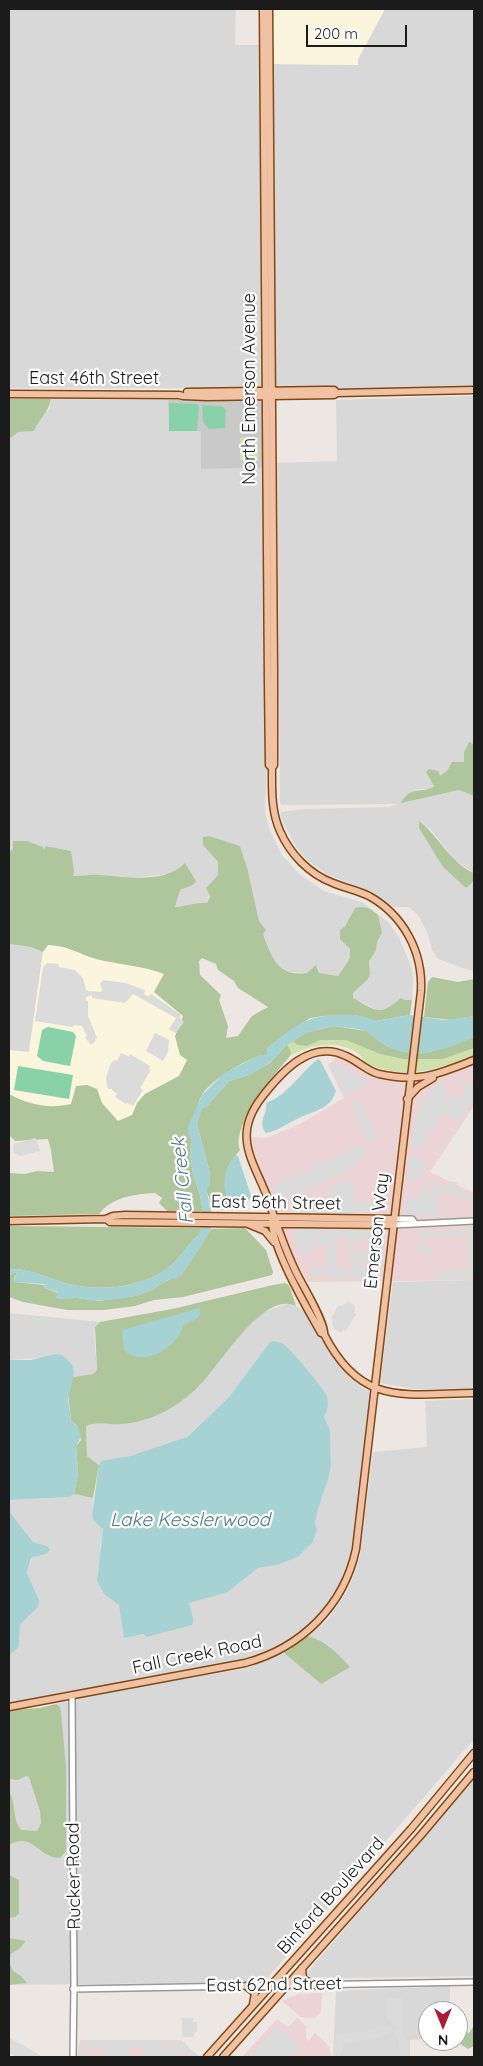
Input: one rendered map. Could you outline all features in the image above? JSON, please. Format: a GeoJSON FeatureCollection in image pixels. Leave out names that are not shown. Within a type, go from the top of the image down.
{"type":"FeatureCollection","features":[{"type":"Feature","properties":{"kind":"main road","name":"North Emerson Avenue"},"geometry":{"type":"LineString","coordinates":[[262,9],[274,699],[272,799],[276,820],[283,837],[295,855],[310,870],[324,879],[378,902],[394,916],[406,931],[419,961],[421,987],[410,1078]]}},
{"type":"Feature","properties":{"kind":"main road","name":"North Emerson Avenue"},"geometry":{"type":"LineString","coordinates":[[268,394],[269,9]]}},
{"type":"Feature","properties":{"kind":"main road","name":"East 46th Street"},"geometry":{"type":"LineString","coordinates":[[9,394],[179,394],[183,396],[334,390],[337,393],[474,390]]}},
{"type":"Feature","properties":{"kind":"main road"},"geometry":{"type":"LineString","coordinates":[[277,1245],[267,1198],[249,1157],[247,1133],[258,1102],[286,1070],[304,1056],[331,1052],[348,1057],[376,1073],[410,1078],[437,1075]]}},
{"type":"Feature","properties":{"kind":"main road"},"geometry":{"type":"LineString","coordinates":[[407,1099],[418,1087],[437,1075],[474,1060]]}},
{"type":"Feature","properties":{"kind":"main road","name":"Emerson Way"},"geometry":{"type":"LineString","coordinates":[[375,1388],[410,1078]]}},
{"type":"Feature","properties":{"kind":"main road","name":"East 56th Street"},"geometry":{"type":"LineString","coordinates":[[9,1221],[106,1219],[113,1216],[169,1219],[393,1222]]}},
{"type":"Feature","properties":{"kind":"main road","name":"East 56th Street"},"geometry":{"type":"LineString","coordinates":[[223,1219],[248,1223],[273,1221]]}},
{"type":"Feature","properties":{"kind":"main road"},"geometry":{"type":"LineString","coordinates":[[273,1221],[286,1252],[325,1330],[324,1334]]}},
{"type":"Feature","properties":{"kind":"main road"},"geometry":{"type":"LineString","coordinates":[[248,1223],[268,1234],[277,1245],[321,1333],[324,1334],[333,1352],[361,1382],[375,1388],[401,1394],[474,1393]]}},
{"type":"Feature","properties":{"kind":"main road","name":"Fall Creek Road"},"geometry":{"type":"LineString","coordinates":[[9,1708],[254,1661],[288,1646],[315,1625],[338,1596],[354,1556],[375,1388]]}},
{"type":"Feature","properties":{"kind":"main road","name":"Binford Boulevard"},"geometry":{"type":"LineString","coordinates":[[207,2057],[411,1829],[474,1753]]}},
{"type":"Feature","properties":{"kind":"main road","name":"Binford Boulevard"},"geometry":{"type":"LineString","coordinates":[[223,2057],[421,1835],[474,1772]]}},
{"type":"Feature","properties":{"kind":"main road"},"geometry":{"type":"LineString","coordinates":[[302,1968],[303,1979],[315,1985]]}},
{"type":"Feature","properties":{"kind":"main road"},"geometry":{"type":"LineString","coordinates":[[246,1986],[256,1995],[251,2008]]}},
{"type":"Feature","properties":{"kind":"street","name":"East 56th Street"},"geometry":{"type":"LineString","coordinates":[[393,1222],[412,1219],[415,1223],[474,1222]]}},
{"type":"Feature","properties":{"kind":"street","name":"Rucker Road"},"geometry":{"type":"LineString","coordinates":[[72,1695],[72,2057]]}},
{"type":"Feature","properties":{"kind":"street","name":"East 62nd Street"},"geometry":{"type":"LineString","coordinates":[[73,1989],[474,1982]]}},
{"type":"Feature","properties":{"kind":"shaded area"},"geometry":{"type":"Polygon","coordinates":[[[9,9],[236,9],[235,45],[259,45],[262,388],[9,388],[9,9]]]}},
{"type":"Feature","properties":{"kind":"shaded area"},"geometry":{"type":"Polygon","coordinates":[[[274,9],[385,9],[358,59],[358,65],[274,64],[274,9]]]}},
{"type":"Feature","properties":{"kind":"shaded area"},"geometry":{"type":"Polygon","coordinates":[[[385,9],[474,9],[474,387],[361,390],[274,389],[274,64],[357,65],[358,59],[385,9]]]}},
{"type":"Feature","properties":{"kind":"shaded area"},"geometry":{"type":"Polygon","coordinates":[[[474,396],[474,750],[473,744],[465,762],[440,776],[426,772],[434,785],[429,789],[417,789],[402,802],[459,790],[474,796],[474,863],[472,864],[474,873],[455,860],[431,830],[419,822],[466,887],[474,881],[474,972],[438,959],[432,950],[428,934],[418,915],[409,907],[393,907],[365,889],[326,874],[305,858],[296,847],[280,816],[281,812],[305,809],[389,807],[397,804],[282,805],[280,803],[277,463],[337,461],[336,400],[474,396]]]}},
{"type":"Feature","properties":{"kind":"shaded area"},"geometry":{"type":"Polygon","coordinates":[[[51,399],[168,400],[169,431],[201,431],[202,469],[263,468],[267,756],[265,812],[270,831],[282,855],[300,875],[324,891],[362,902],[389,923],[399,937],[411,966],[413,977],[412,1000],[404,1000],[387,1010],[377,1010],[353,998],[353,993],[368,979],[370,974],[369,961],[376,951],[377,942],[382,933],[355,908],[345,926],[350,958],[338,976],[319,973],[318,967],[307,973],[288,972],[275,963],[263,934],[266,930],[259,921],[248,871],[240,846],[225,842],[208,851],[218,862],[218,875],[211,884],[207,904],[201,903],[192,906],[174,907],[180,890],[193,885],[182,866],[170,874],[130,878],[98,875],[73,876],[71,851],[47,846],[44,851],[43,847],[27,841],[13,841],[13,849],[9,852],[9,439],[19,432],[34,431],[50,408],[51,399]]]}},
{"type":"Feature","properties":{"kind":"shaded area"},"geometry":{"type":"Polygon","coordinates":[[[262,399],[263,468],[201,469],[201,431],[169,431],[168,400],[262,399]]]}},
{"type":"Feature","properties":{"kind":"shaded area"},"geometry":{"type":"Polygon","coordinates":[[[9,944],[31,947],[43,952],[29,1053],[9,1050],[9,944]]]}},
{"type":"Feature","properties":{"kind":"shaded area"},"geometry":{"type":"Polygon","coordinates":[[[48,945],[72,948],[96,959],[153,969],[164,974],[154,992],[183,1016],[188,1060],[179,1076],[145,1094],[132,1115],[118,1121],[102,1103],[97,1089],[76,1086],[71,1104],[57,1107],[40,1106],[19,1100],[9,1094],[9,1050],[29,1052],[43,951],[48,945]]]}},
{"type":"Feature","properties":{"kind":"shaded area"},"geometry":{"type":"Polygon","coordinates":[[[47,963],[59,964],[59,967],[75,970],[83,978],[86,990],[88,991],[101,992],[100,984],[103,980],[125,983],[145,990],[144,994],[148,997],[151,994],[163,1002],[181,1015],[180,1018],[184,1022],[176,1033],[172,1031],[169,1029],[176,1018],[133,994],[125,1003],[92,998],[92,995],[86,997],[88,1001],[88,1016],[97,1038],[91,1045],[85,1037],[87,1036],[82,1026],[74,1025],[73,1027],[35,1021],[43,967],[47,963]]]}},
{"type":"Feature","properties":{"kind":"shaded area"},"geometry":{"type":"Polygon","coordinates":[[[155,1033],[169,1040],[168,1052],[163,1061],[146,1051],[155,1033]]]}},
{"type":"Feature","properties":{"kind":"shaded area"},"geometry":{"type":"Polygon","coordinates":[[[121,1053],[129,1057],[130,1054],[150,1066],[149,1069],[151,1070],[140,1088],[143,1090],[133,1106],[115,1097],[117,1094],[108,1089],[107,1085],[106,1078],[110,1065],[114,1060],[117,1061],[121,1053]]]}},
{"type":"Feature","properties":{"kind":"shaded area"},"geometry":{"type":"Polygon","coordinates":[[[339,1056],[370,1073],[403,1081],[423,1080],[474,1062],[474,1106],[430,1172],[474,1193],[474,1280],[308,1282],[288,1247],[254,1156],[250,1137],[266,1138],[300,1124],[344,1098],[328,1065],[339,1056]]]}},
{"type":"Feature","properties":{"kind":"shaded area"},"geometry":{"type":"Polygon","coordinates":[[[337,1065],[368,1081],[365,1086],[346,1097],[330,1066],[337,1065]]]}},
{"type":"Feature","properties":{"kind":"shaded area"},"geometry":{"type":"Polygon","coordinates":[[[472,1081],[474,1100],[458,1122],[443,1113],[420,1149],[411,1146],[415,1118],[422,1108],[418,1105],[422,1098],[426,1098],[432,1088],[443,1083],[446,1086],[446,1096],[460,1096],[463,1099],[465,1096],[463,1096],[463,1082],[472,1081]]]}},
{"type":"Feature","properties":{"kind":"shaded area"},"geometry":{"type":"Polygon","coordinates":[[[359,1100],[376,1134],[368,1142],[351,1104],[359,1100]]]}},
{"type":"Feature","properties":{"kind":"shaded area"},"geometry":{"type":"Polygon","coordinates":[[[36,1138],[40,1151],[20,1156],[14,1153],[13,1145],[36,1138]]]}},
{"type":"Feature","properties":{"kind":"shaded area"},"geometry":{"type":"Polygon","coordinates":[[[362,1142],[367,1153],[361,1155],[363,1159],[354,1164],[353,1168],[289,1200],[279,1202],[272,1186],[293,1176],[292,1174],[297,1172],[299,1174],[329,1158],[330,1160],[349,1150],[360,1147],[359,1143],[362,1142]]]}},
{"type":"Feature","properties":{"kind":"shaded area"},"geometry":{"type":"Polygon","coordinates":[[[414,1154],[429,1165],[420,1179],[416,1176],[411,1184],[407,1181],[407,1176],[410,1175],[408,1173],[410,1158],[414,1154]]]}},
{"type":"Feature","properties":{"kind":"shaded area"},"geometry":{"type":"Polygon","coordinates":[[[348,1179],[353,1185],[354,1201],[376,1202],[376,1187],[385,1182],[386,1208],[383,1208],[382,1211],[359,1212],[359,1209],[356,1209],[356,1213],[338,1214],[337,1211],[325,1212],[325,1214],[294,1212],[290,1207],[311,1197],[314,1204],[310,1206],[311,1208],[326,1207],[325,1204],[331,1201],[325,1190],[348,1179]]]}},
{"type":"Feature","properties":{"kind":"shaded area"},"geometry":{"type":"Polygon","coordinates":[[[428,1179],[448,1188],[452,1181],[457,1183],[455,1189],[469,1195],[469,1198],[462,1199],[435,1188],[435,1186],[426,1182],[428,1179]]]}},
{"type":"Feature","properties":{"kind":"shaded area"},"geometry":{"type":"Polygon","coordinates":[[[423,1186],[441,1193],[436,1208],[440,1211],[438,1216],[411,1214],[409,1216],[404,1211],[406,1199],[418,1195],[423,1186]]]}},
{"type":"Feature","properties":{"kind":"shaded area"},"geometry":{"type":"Polygon","coordinates":[[[297,1228],[322,1228],[322,1232],[333,1229],[376,1229],[386,1231],[384,1248],[372,1248],[372,1241],[356,1241],[355,1247],[351,1247],[349,1279],[334,1279],[329,1275],[313,1276],[310,1272],[310,1267],[326,1267],[326,1246],[310,1246],[310,1254],[301,1255],[293,1235],[297,1232],[297,1228]],[[337,1237],[337,1269],[348,1269],[348,1237],[337,1237]]]}},
{"type":"Feature","properties":{"kind":"shaded area"},"geometry":{"type":"Polygon","coordinates":[[[474,1229],[474,1279],[434,1280],[440,1270],[467,1270],[469,1268],[467,1237],[439,1237],[439,1230],[474,1229]]]}},
{"type":"Feature","properties":{"kind":"shaded area"},"geometry":{"type":"Polygon","coordinates":[[[422,1230],[432,1230],[433,1239],[422,1240],[423,1247],[432,1247],[432,1253],[417,1253],[419,1233],[422,1233],[422,1230]]]}},
{"type":"Feature","properties":{"kind":"shaded area"},"geometry":{"type":"Polygon","coordinates":[[[354,1250],[384,1251],[384,1262],[361,1263],[362,1269],[376,1269],[377,1265],[383,1266],[383,1278],[353,1278],[352,1256],[354,1250]]]}},
{"type":"Feature","properties":{"kind":"shaded area"},"geometry":{"type":"Polygon","coordinates":[[[474,1280],[474,1389],[415,1389],[380,1383],[393,1282],[474,1280]]]}},
{"type":"Feature","properties":{"kind":"shaded area"},"geometry":{"type":"Polygon","coordinates":[[[348,1301],[355,1306],[354,1313],[356,1314],[346,1331],[343,1330],[341,1333],[334,1329],[331,1318],[338,1306],[342,1306],[348,1301]]]}},
{"type":"Feature","properties":{"kind":"shaded area"},"geometry":{"type":"Polygon","coordinates":[[[291,1303],[303,1310],[309,1317],[333,1358],[345,1372],[362,1388],[373,1393],[353,1551],[343,1582],[333,1599],[317,1620],[297,1637],[275,1649],[241,1660],[9,1704],[9,1656],[19,1647],[20,1625],[31,1615],[39,1600],[27,1573],[32,1558],[46,1554],[47,1546],[33,1542],[9,1511],[9,1500],[69,1497],[74,1494],[93,1498],[93,1520],[102,1527],[103,1532],[97,1577],[119,1605],[123,1620],[140,1634],[147,1636],[192,1625],[194,1618],[188,1603],[228,1592],[258,1568],[277,1565],[298,1557],[313,1542],[317,1530],[315,1523],[318,1509],[331,1465],[330,1430],[324,1416],[328,1408],[327,1398],[307,1369],[282,1343],[270,1342],[229,1397],[184,1439],[130,1456],[101,1461],[99,1465],[87,1456],[86,1426],[93,1423],[121,1424],[252,1323],[263,1312],[291,1303]]]}},
{"type":"Feature","properties":{"kind":"shaded area"},"geometry":{"type":"Polygon","coordinates":[[[9,1313],[100,1322],[95,1327],[94,1335],[97,1370],[93,1374],[73,1377],[73,1365],[67,1360],[39,1358],[9,1360],[9,1313]]]}},
{"type":"Feature","properties":{"kind":"shaded area"},"geometry":{"type":"Polygon","coordinates":[[[474,1399],[474,1739],[264,1982],[9,1985],[9,1715],[116,1690],[244,1669],[284,1653],[321,1684],[319,1639],[308,1636],[328,1619],[347,1591],[352,1580],[360,1556],[373,1452],[427,1447],[425,1401],[474,1399]]]}},
{"type":"Feature","properties":{"kind":"shaded area"},"geometry":{"type":"Polygon","coordinates":[[[474,1777],[474,1976],[347,1978],[305,1975],[474,1777]]]}},
{"type":"Feature","properties":{"kind":"shaded area"},"geometry":{"type":"Polygon","coordinates":[[[450,1986],[450,2001],[418,2001],[418,2040],[410,2040],[410,2057],[333,2057],[336,1991],[450,1986]]]}},
{"type":"Feature","properties":{"kind":"shaded area"},"geometry":{"type":"Polygon","coordinates":[[[322,1993],[321,2012],[315,2018],[301,2017],[282,2001],[298,1994],[322,1993]]]}},
{"type":"Feature","properties":{"kind":"shaded area"},"geometry":{"type":"Polygon","coordinates":[[[387,1998],[402,1998],[403,2036],[406,2035],[409,2057],[400,2057],[398,2039],[393,2032],[399,2029],[390,2020],[387,2020],[387,1998]]]}},
{"type":"Feature","properties":{"kind":"shaded area"},"geometry":{"type":"Polygon","coordinates":[[[182,2018],[193,2018],[193,2022],[197,2022],[197,2032],[194,2033],[194,2037],[182,2037],[182,2018]]]}},
{"type":"Feature","properties":{"kind":"shaded area"},"geometry":{"type":"Polygon","coordinates":[[[297,2018],[306,2026],[306,2039],[309,2041],[315,2033],[330,2049],[331,2057],[242,2057],[277,2019],[288,2027],[297,2018]]]}},
{"type":"Feature","properties":{"kind":"shaded area"},"geometry":{"type":"Polygon","coordinates":[[[388,2025],[393,2032],[371,2040],[343,2044],[343,2052],[340,2052],[340,2057],[333,2057],[335,2034],[353,2033],[388,2025]]]}},
{"type":"Feature","properties":{"kind":"shaded area"},"geometry":{"type":"Polygon","coordinates":[[[277,2026],[300,2047],[291,2057],[249,2057],[277,2026]]]}},
{"type":"Feature","properties":{"kind":"shaded area"},"geometry":{"type":"Polygon","coordinates":[[[9,2034],[10,2038],[43,2057],[17,2057],[9,2053],[9,2034]]]}},
{"type":"Feature","properties":{"kind":"shaded area"},"geometry":{"type":"Polygon","coordinates":[[[80,2040],[181,2040],[200,2057],[77,2057],[80,2040]]]}},
{"type":"Feature","properties":{"kind":"shaded area"},"geometry":{"type":"Polygon","coordinates":[[[83,2040],[159,2040],[167,2042],[159,2053],[159,2057],[143,2057],[143,2047],[129,2047],[128,2057],[103,2057],[102,2047],[89,2047],[88,2057],[83,2057],[83,2040]]]}},
{"type":"Feature","properties":{"kind":"shaded area"},"geometry":{"type":"Polygon","coordinates":[[[175,2040],[180,2044],[182,2042],[197,2055],[195,2057],[185,2057],[177,2051],[171,2057],[162,2057],[160,2054],[170,2042],[173,2043],[175,2040]]]}},
{"type":"Feature","properties":{"kind":"green space"},"geometry":{"type":"Polygon","coordinates":[[[9,399],[51,399],[48,408],[34,431],[19,432],[9,439],[9,399]]]}},
{"type":"Feature","properties":{"kind":"green space"},"geometry":{"type":"Polygon","coordinates":[[[169,403],[197,404],[199,406],[197,431],[169,431],[169,403]]]}},
{"type":"Feature","properties":{"kind":"green space"},"geometry":{"type":"Polygon","coordinates":[[[202,405],[222,406],[226,410],[225,428],[209,429],[203,422],[202,405]]]}},
{"type":"Feature","properties":{"kind":"green space"},"geometry":{"type":"Polygon","coordinates":[[[240,437],[258,437],[258,460],[240,460],[240,437]]]}},
{"type":"Feature","properties":{"kind":"green space"},"geometry":{"type":"Polygon","coordinates":[[[469,742],[473,744],[474,750],[474,796],[459,790],[401,803],[409,794],[430,789],[434,786],[426,772],[429,769],[438,771],[440,776],[447,771],[452,762],[464,762],[464,752],[469,742]]]}},
{"type":"Feature","properties":{"kind":"green space"},"geometry":{"type":"Polygon","coordinates":[[[419,821],[458,863],[474,873],[474,881],[466,888],[443,867],[419,828],[419,821]]]}},
{"type":"Feature","properties":{"kind":"green space"},"geometry":{"type":"Polygon","coordinates":[[[209,836],[240,846],[248,871],[259,921],[266,930],[263,934],[266,942],[277,964],[289,972],[307,973],[316,965],[319,973],[338,976],[350,958],[350,949],[340,939],[340,930],[345,926],[355,908],[367,908],[378,915],[382,933],[377,942],[376,951],[369,961],[370,974],[368,979],[353,993],[353,998],[378,1010],[388,1008],[401,998],[412,1000],[410,1015],[376,1021],[355,1015],[310,1018],[267,1048],[267,1055],[251,1059],[213,1082],[200,1099],[190,1136],[192,1142],[190,1152],[193,1175],[203,1211],[167,1211],[159,1203],[162,1198],[155,1193],[140,1194],[117,1200],[104,1208],[99,1214],[9,1216],[9,1173],[54,1172],[48,1139],[15,1141],[9,1135],[9,1094],[39,1105],[55,1106],[71,1104],[76,1086],[87,1085],[97,1089],[102,1103],[118,1121],[132,1115],[137,1103],[145,1094],[179,1076],[187,1060],[180,1055],[175,1036],[183,1016],[154,992],[164,974],[96,959],[61,946],[48,945],[43,952],[31,947],[9,944],[9,852],[13,849],[13,841],[27,841],[43,847],[44,850],[46,846],[71,851],[73,876],[156,877],[177,870],[185,863],[196,881],[193,885],[180,890],[175,907],[207,903],[210,896],[206,888],[218,875],[218,862],[203,845],[203,837],[209,836]],[[202,958],[199,961],[200,975],[221,995],[219,1000],[228,1026],[226,1038],[238,1036],[252,1016],[268,1007],[238,988],[234,981],[218,970],[216,964],[202,958]]]}},
{"type":"Feature","properties":{"kind":"green space"},"geometry":{"type":"Polygon","coordinates":[[[432,977],[458,982],[474,979],[474,1016],[452,1020],[424,1017],[428,982],[432,977]]]}},
{"type":"Feature","properties":{"kind":"green space"},"geometry":{"type":"Polygon","coordinates":[[[334,1026],[366,1031],[388,1047],[430,1052],[474,1037],[474,1048],[443,1059],[403,1059],[380,1054],[346,1040],[320,1040],[307,1046],[297,1045],[292,1040],[309,1032],[334,1026]]]}},
{"type":"Feature","properties":{"kind":"green space"},"geometry":{"type":"Polygon","coordinates":[[[48,1027],[73,1032],[76,1036],[70,1066],[43,1061],[37,1056],[42,1030],[48,1027]]]}},
{"type":"Feature","properties":{"kind":"green space"},"geometry":{"type":"Polygon","coordinates":[[[292,1040],[297,1045],[307,1046],[320,1040],[346,1040],[380,1054],[403,1059],[443,1059],[474,1048],[474,1056],[434,1069],[403,1072],[371,1066],[359,1054],[343,1046],[315,1046],[290,1056],[291,1052],[287,1044],[292,1040]]]}},
{"type":"Feature","properties":{"kind":"green space"},"geometry":{"type":"Polygon","coordinates":[[[287,1044],[291,1052],[290,1056],[248,1114],[239,1140],[240,1150],[226,1174],[225,1180],[229,1202],[232,1202],[233,1210],[210,1209],[209,1197],[206,1191],[210,1174],[197,1124],[201,1109],[207,1106],[229,1081],[249,1075],[270,1063],[287,1044]]]}},
{"type":"Feature","properties":{"kind":"green space"},"geometry":{"type":"Polygon","coordinates":[[[18,1066],[73,1075],[69,1099],[14,1090],[18,1066]]]}},
{"type":"Feature","properties":{"kind":"green space"},"geometry":{"type":"Polygon","coordinates":[[[9,1226],[202,1228],[199,1235],[175,1262],[156,1276],[130,1285],[103,1288],[77,1286],[30,1271],[9,1269],[9,1226]]]}},
{"type":"Feature","properties":{"kind":"green space"},"geometry":{"type":"Polygon","coordinates":[[[245,1228],[266,1250],[273,1272],[272,1275],[183,1297],[154,1300],[135,1306],[104,1310],[67,1310],[23,1302],[9,1297],[9,1275],[15,1272],[17,1273],[14,1278],[15,1282],[44,1285],[45,1288],[58,1293],[56,1297],[59,1299],[70,1297],[98,1301],[135,1296],[152,1290],[182,1274],[211,1229],[245,1228]]]}},
{"type":"Feature","properties":{"kind":"green space"},"geometry":{"type":"Polygon","coordinates":[[[285,1283],[289,1285],[296,1306],[283,1304],[270,1309],[256,1319],[242,1333],[198,1387],[181,1401],[162,1413],[142,1421],[86,1426],[87,1456],[99,1465],[93,1498],[74,1494],[78,1473],[76,1446],[81,1440],[77,1426],[71,1420],[68,1392],[73,1377],[93,1374],[97,1370],[95,1327],[100,1322],[172,1309],[285,1283]]]}},
{"type":"Feature","properties":{"kind":"green space"},"geometry":{"type":"Polygon","coordinates":[[[308,1636],[326,1644],[350,1667],[321,1684],[284,1653],[308,1636]]]}},
{"type":"Feature","properties":{"kind":"green space"},"geometry":{"type":"Polygon","coordinates":[[[56,1704],[60,1707],[61,1712],[66,1767],[66,1851],[60,1858],[52,1857],[24,1841],[9,1845],[9,1791],[13,1800],[16,1821],[21,1830],[37,1831],[41,1823],[40,1811],[29,1777],[26,1776],[18,1780],[9,1779],[9,1710],[40,1708],[56,1704]]]}},
{"type":"Feature","properties":{"kind":"green space"},"geometry":{"type":"Polygon","coordinates":[[[9,1875],[19,1880],[19,1914],[9,1918],[9,1875]]]}},
{"type":"Feature","properties":{"kind":"green space"},"geometry":{"type":"Polygon","coordinates":[[[9,1938],[26,1941],[11,1954],[9,1962],[9,1938]]]}},
{"type":"Feature","properties":{"kind":"green space"},"geometry":{"type":"Polygon","coordinates":[[[9,1962],[13,1971],[27,1983],[9,1985],[9,1962]]]}},
{"type":"Feature","properties":{"kind":"green space"},"geometry":{"type":"Polygon","coordinates":[[[473,2027],[474,2029],[474,2046],[468,2049],[468,2033],[473,2027]]]}},
{"type":"Feature","properties":{"kind":"water","name":"Fall Creek"},"geometry":{"type":"Polygon","coordinates":[[[355,1015],[376,1021],[410,1015],[444,1020],[474,1016],[474,1037],[450,1047],[422,1054],[402,1052],[388,1047],[366,1031],[357,1029],[334,1026],[309,1032],[285,1046],[264,1067],[249,1075],[229,1081],[207,1106],[202,1109],[197,1124],[210,1174],[210,1184],[206,1191],[212,1212],[211,1229],[182,1274],[177,1278],[167,1280],[152,1290],[135,1296],[93,1301],[79,1298],[59,1299],[56,1297],[58,1292],[45,1288],[44,1284],[13,1282],[17,1273],[9,1275],[9,1269],[30,1271],[77,1286],[117,1287],[130,1285],[156,1276],[171,1266],[199,1235],[203,1213],[200,1195],[193,1175],[190,1152],[192,1142],[188,1133],[188,1127],[202,1095],[223,1074],[259,1055],[267,1055],[267,1048],[298,1025],[314,1018],[355,1015]]]}},
{"type":"Feature","properties":{"kind":"water"},"geometry":{"type":"Polygon","coordinates":[[[318,1059],[336,1091],[332,1100],[320,1109],[266,1133],[262,1125],[266,1103],[287,1090],[318,1059]]]}},
{"type":"Feature","properties":{"kind":"water"},"geometry":{"type":"Polygon","coordinates":[[[236,1155],[238,1156],[251,1196],[249,1200],[244,1202],[229,1202],[225,1190],[226,1171],[236,1155]]]}},
{"type":"Feature","properties":{"kind":"water"},"geometry":{"type":"Polygon","coordinates":[[[200,1308],[197,1318],[186,1324],[173,1343],[160,1352],[152,1356],[138,1357],[124,1350],[122,1330],[200,1308]]]}},
{"type":"Feature","properties":{"kind":"water","name":"Lake Kesslerwood"},"geometry":{"type":"Polygon","coordinates":[[[274,1341],[286,1346],[299,1360],[321,1386],[328,1400],[328,1407],[324,1416],[330,1430],[331,1465],[318,1509],[315,1523],[317,1530],[313,1542],[298,1557],[277,1565],[258,1568],[228,1592],[189,1603],[194,1620],[192,1625],[147,1637],[143,1634],[124,1638],[119,1605],[104,1594],[97,1581],[103,1529],[93,1520],[92,1515],[101,1461],[130,1456],[187,1437],[229,1397],[270,1342],[274,1341]]]}},
{"type":"Feature","properties":{"kind":"water","name":"Lake Kesslerwood"},"geometry":{"type":"Polygon","coordinates":[[[55,1354],[62,1355],[73,1365],[74,1374],[68,1398],[71,1420],[79,1429],[81,1437],[76,1446],[78,1473],[74,1494],[69,1497],[9,1500],[9,1360],[31,1360],[55,1354]]]}},
{"type":"Feature","properties":{"kind":"water"},"geometry":{"type":"Polygon","coordinates":[[[9,1511],[33,1542],[47,1546],[50,1550],[46,1554],[31,1558],[27,1573],[39,1600],[38,1607],[20,1625],[19,1647],[9,1656],[9,1511]]]}}]}
